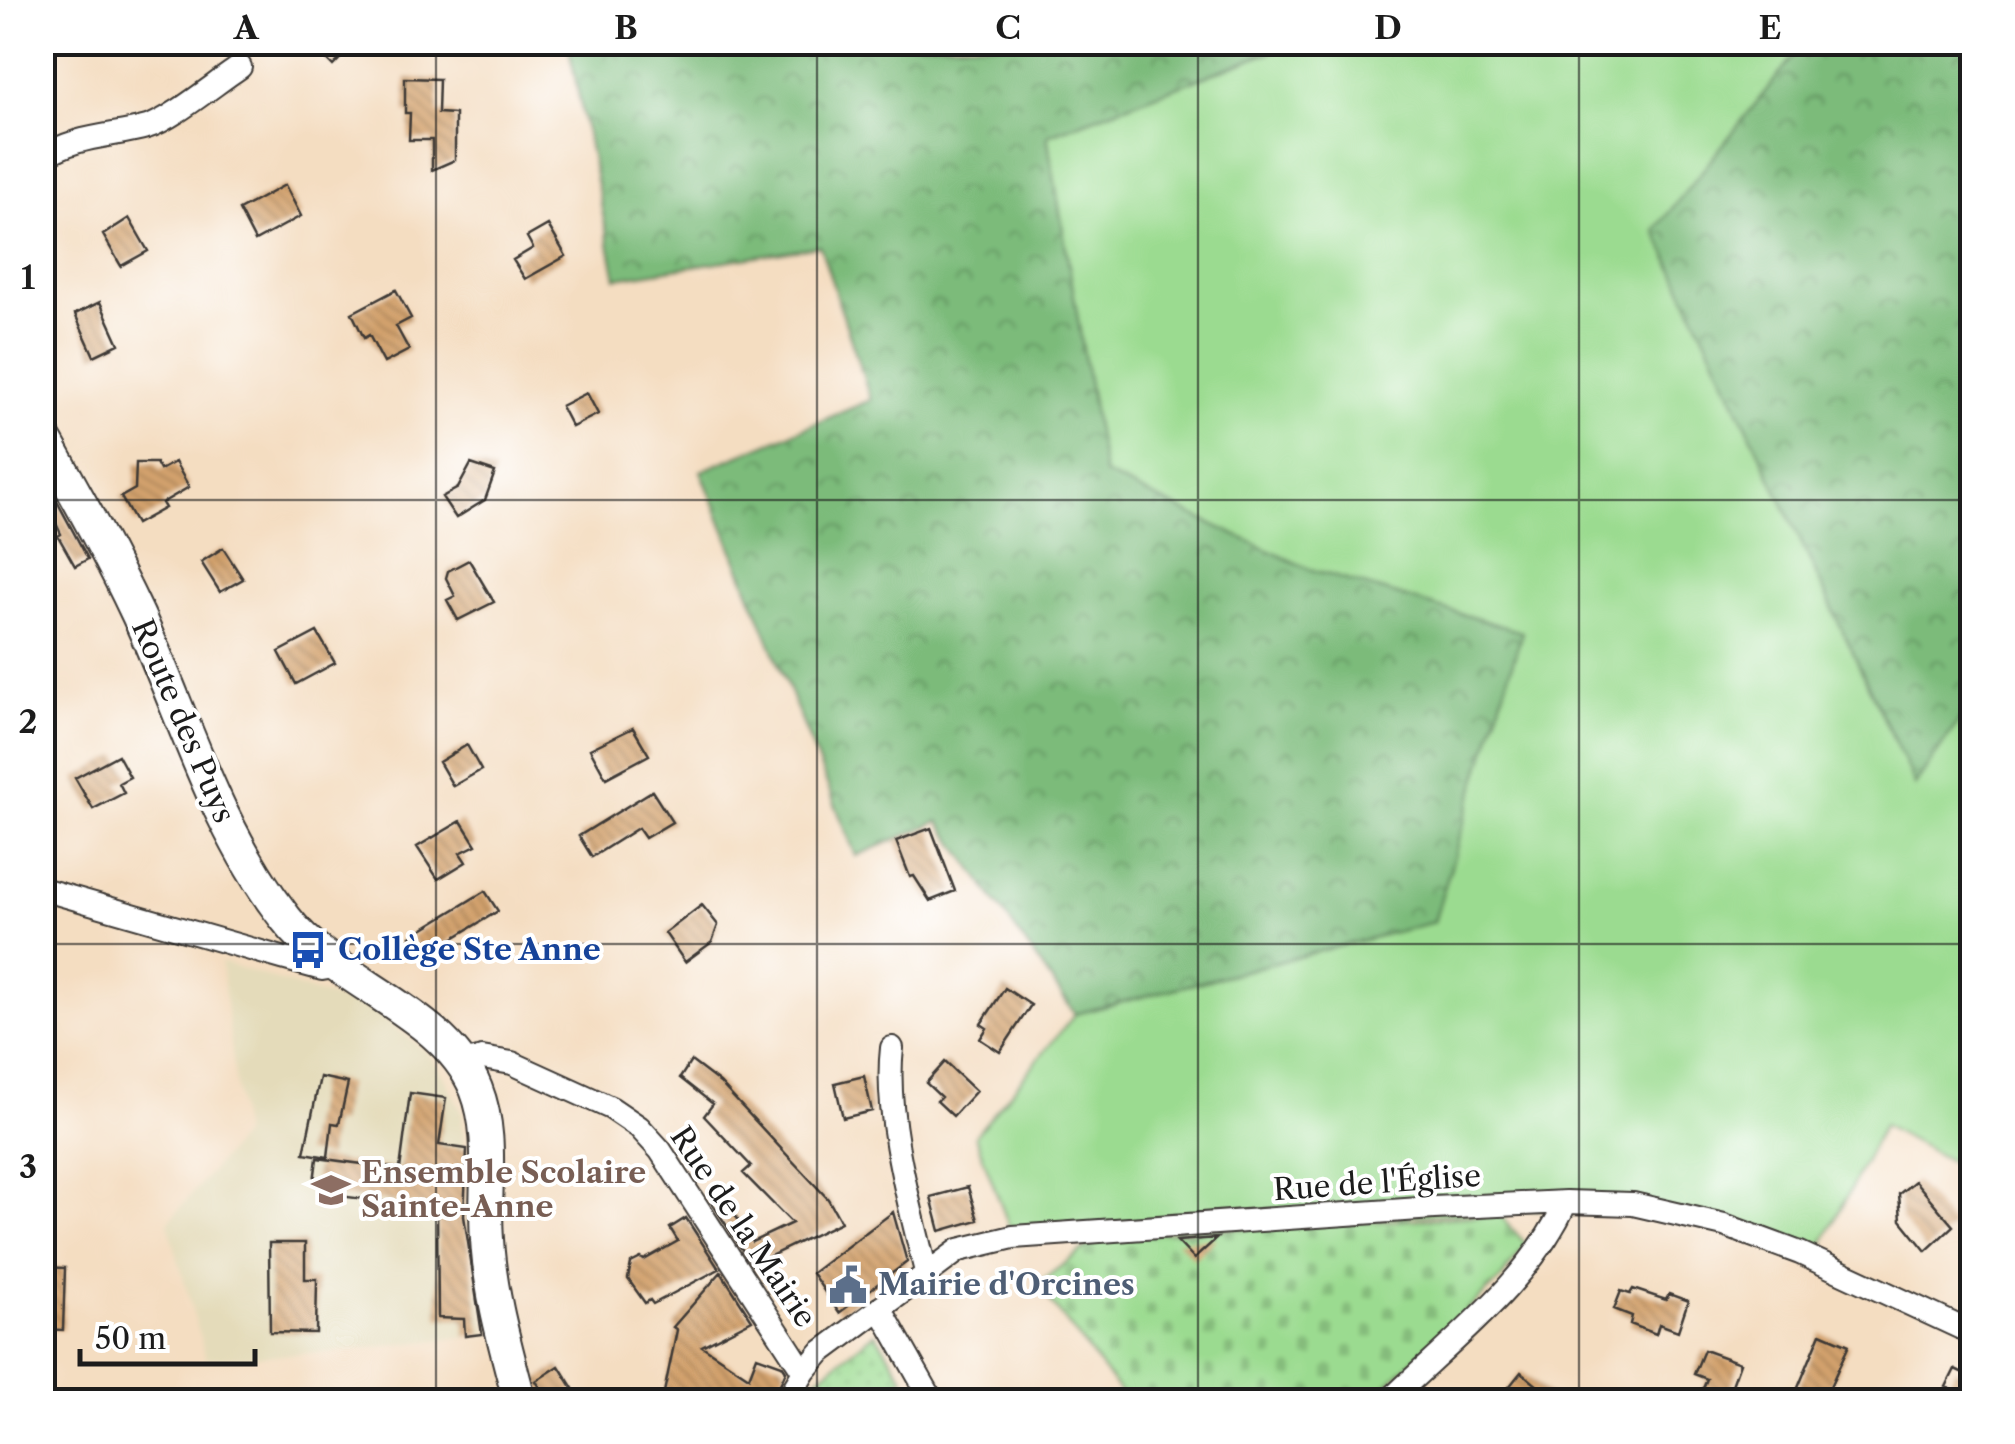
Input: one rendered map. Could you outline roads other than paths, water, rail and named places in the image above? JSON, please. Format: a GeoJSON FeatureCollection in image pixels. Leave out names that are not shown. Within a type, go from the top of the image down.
{"type":"FeatureCollection","features":[{"type":"Feature","properties":{"kind":"main road","name":"Route des Puys"},"geometry":{"type":"LineString","coordinates":[[42,434],[138,614],[228,830],[286,920],[340,966],[436,1037],[463,1064],[475,1086],[486,1125],[490,1276],[520,1402]]}},
{"type":"Feature","properties":{"kind":"street"},"geometry":{"type":"LineString","coordinates":[[42,158],[96,135],[151,126],[240,67]]}},
{"type":"Feature","properties":{"kind":"street"},"geometry":{"type":"LineString","coordinates":[[42,888],[309,966],[340,966]]}},
{"type":"Feature","properties":{"kind":"street"},"geometry":{"type":"LineString","coordinates":[[892,1048],[889,1073],[905,1182],[926,1272]]}},
{"type":"Feature","properties":{"kind":"street","name":"Rue de la Mairie"},"geometry":{"type":"LineString","coordinates":[[463,1064],[482,1058],[512,1062],[611,1108],[639,1127],[660,1150],[804,1372]]}},
{"type":"Feature","properties":{"kind":"street"},"geometry":{"type":"LineString","coordinates":[[1388,1402],[1507,1289],[1555,1228],[1566,1202]]}},
{"type":"Feature","properties":{"kind":"street","name":"Rue de l'Église"},"geometry":{"type":"LineString","coordinates":[[786,1402],[820,1353],[959,1250],[1013,1237],[1434,1208],[1566,1202],[1633,1204],[1724,1225],[1815,1259],[1972,1333]]}},
{"type":"Feature","properties":{"kind":"street"},"geometry":{"type":"LineString","coordinates":[[880,1308],[932,1402]]}},
{"type":"Feature","properties":{"kind":"place","name":"Collège Ste Anne"},"geometry":{"type":"Point","coordinates":[308,950]}},
{"type":"Feature","properties":{"kind":"place","name":"Ensemble Scolaire Sainte-Anne"},"geometry":{"type":"Point","coordinates":[331,1190]}},
{"type":"Feature","properties":{"kind":"place","name":"Mairie d'Orcines"},"geometry":{"type":"Point","coordinates":[848,1285]}}]}
